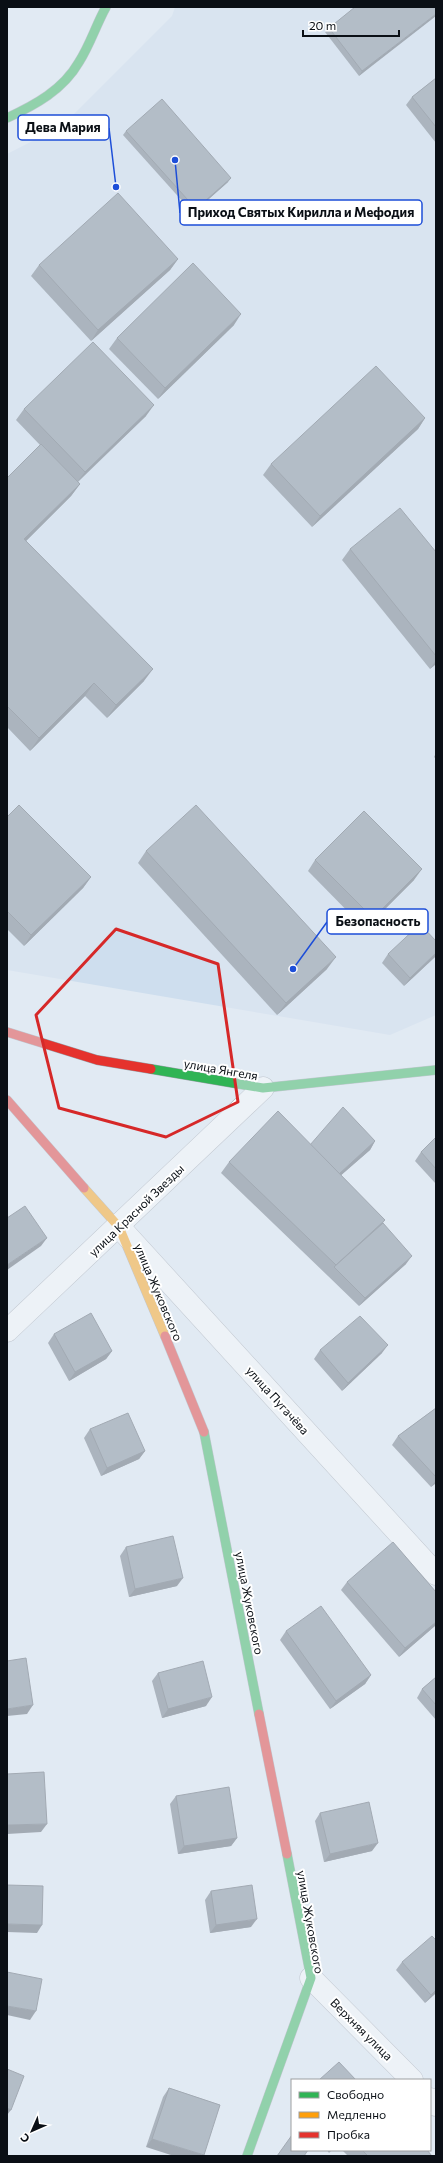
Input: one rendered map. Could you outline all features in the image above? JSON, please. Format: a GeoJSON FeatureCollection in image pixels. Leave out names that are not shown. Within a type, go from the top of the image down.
{"type":"FeatureCollection","features":[{"type":"Feature","properties":{"kind":"street"},"geometry":{"type":"LineString","coordinates":[[7,118],[37,104],[56,91],[74,70],[103,8]]}},
{"type":"Feature","properties":{"kind":"street","name":"улица Янгеля"},"geometry":{"type":"LineString","coordinates":[[7,1032],[97,1060],[263,1088],[436,1070]]}},
{"type":"Feature","properties":{"kind":"street","name":"улица Красной Звезды"},"geometry":{"type":"LineString","coordinates":[[7,1331],[119,1227],[263,1088]]}},
{"type":"Feature","properties":{"kind":"street","name":"улица Жуковского"},"geometry":{"type":"LineString","coordinates":[[7,1100],[119,1227],[203,1426],[311,1978],[247,2156]]}},
{"type":"Feature","properties":{"kind":"street","name":"улица Пугачёва"},"geometry":{"type":"LineString","coordinates":[[119,1227],[436,1574]]}},
{"type":"Feature","properties":{"kind":"street","name":"Верхняя улица"},"geometry":{"type":"LineString","coordinates":[[311,1978],[411,2079]]}},
{"type":"Feature","properties":{"kind":"highlighted area"},"geometry":{"type":"Polygon","coordinates":[[[116,929],[218,964],[238,1102],[166,1137],[59,1108],[36,1015],[116,929]]]}},
{"type":"Feature","properties":{"kind":"shaded area"},"geometry":{"type":"Polygon","coordinates":[[[175,7],[436,7],[436,1015],[390,1035],[7,970],[7,154],[62,126],[172,16],[175,7]]]}},
{"type":"Feature","properties":{"kind":"building"},"geometry":{"type":"Polygon","coordinates":[[[355,7],[436,7],[436,14],[362,71],[329,28],[355,7]]]}},
{"type":"Feature","properties":{"kind":"building"},"geometry":{"type":"Polygon","coordinates":[[[436,78],[436,127],[412,97],[436,78]]]}},
{"type":"Feature","properties":{"kind":"building"},"geometry":{"type":"Polygon","coordinates":[[[162,99],[231,178],[196,209],[126,131],[162,99]]]}},
{"type":"Feature","properties":{"kind":"building"},"geometry":{"type":"Polygon","coordinates":[[[118,193],[178,259],[98,330],[39,265],[118,193]]]}},
{"type":"Feature","properties":{"kind":"building"},"geometry":{"type":"Polygon","coordinates":[[[193,263],[241,314],[165,388],[117,338],[193,263]]]}},
{"type":"Feature","properties":{"kind":"building"},"geometry":{"type":"Polygon","coordinates":[[[93,342],[154,405],[85,472],[24,409],[93,342]]]}},
{"type":"Feature","properties":{"kind":"building"},"geometry":{"type":"Polygon","coordinates":[[[376,366],[425,418],[320,516],[271,464],[376,366]]]}},
{"type":"Feature","properties":{"kind":"building"},"geometry":{"type":"Polygon","coordinates":[[[41,444],[80,484],[24,539],[153,669],[116,705],[94,683],[39,738],[7,706],[7,478],[41,444]]]}},
{"type":"Feature","properties":{"kind":"building"},"geometry":{"type":"Polygon","coordinates":[[[400,508],[436,552],[436,656],[350,549],[400,508]]]}},
{"type":"Feature","properties":{"kind":"building"},"geometry":{"type":"Polygon","coordinates":[[[19,805],[91,877],[31,935],[7,911],[7,817],[19,805]]]}},
{"type":"Feature","properties":{"kind":"building"},"geometry":{"type":"Polygon","coordinates":[[[196,805],[336,957],[286,1003],[146,851],[196,805]]]}},
{"type":"Feature","properties":{"kind":"building"},"geometry":{"type":"Polygon","coordinates":[[[364,811],[422,869],[373,918],[315,860],[364,811]]]}},
{"type":"Feature","properties":{"kind":"building"},"geometry":{"type":"Polygon","coordinates":[[[420,924],[436,941],[436,953],[410,978],[388,954],[420,924]]]}},
{"type":"Feature","properties":{"kind":"building"},"geometry":{"type":"Polygon","coordinates":[[[343,1107],[375,1141],[339,1174],[310,1145],[343,1107]]]}},
{"type":"Feature","properties":{"kind":"building"},"geometry":{"type":"Polygon","coordinates":[[[278,1111],[385,1220],[336,1265],[229,1162],[278,1111]]]}},
{"type":"Feature","properties":{"kind":"building"},"geometry":{"type":"Polygon","coordinates":[[[436,1137],[436,1169],[421,1152],[436,1137]]]}},
{"type":"Feature","properties":{"kind":"building"},"geometry":{"type":"Polygon","coordinates":[[[25,1206],[47,1238],[7,1265],[7,1218],[25,1206]]]}},
{"type":"Feature","properties":{"kind":"building"},"geometry":{"type":"Polygon","coordinates":[[[383,1223],[412,1256],[365,1298],[334,1267],[383,1223]]]}},
{"type":"Feature","properties":{"kind":"building"},"geometry":{"type":"Polygon","coordinates":[[[91,1313],[112,1351],[75,1372],[54,1334],[91,1313]]]}},
{"type":"Feature","properties":{"kind":"building"},"geometry":{"type":"Polygon","coordinates":[[[360,1316],[388,1345],[348,1383],[320,1350],[360,1316]]]}},
{"type":"Feature","properties":{"kind":"building"},"geometry":{"type":"Polygon","coordinates":[[[436,1408],[436,1477],[398,1436],[436,1408]]]}},
{"type":"Feature","properties":{"kind":"building"},"geometry":{"type":"Polygon","coordinates":[[[128,1413],[145,1451],[107,1468],[90,1429],[128,1413]]]}},
{"type":"Feature","properties":{"kind":"building"},"geometry":{"type":"Polygon","coordinates":[[[173,1536],[183,1578],[135,1589],[126,1547],[173,1536]]]}},
{"type":"Feature","properties":{"kind":"building"},"geometry":{"type":"Polygon","coordinates":[[[393,1542],[436,1592],[436,1622],[405,1648],[347,1582],[393,1542]]]}},
{"type":"Feature","properties":{"kind":"building"},"geometry":{"type":"Polygon","coordinates":[[[321,1606],[371,1675],[336,1701],[286,1631],[321,1606]]]}},
{"type":"Feature","properties":{"kind":"building"},"geometry":{"type":"Polygon","coordinates":[[[26,1658],[33,1705],[7,1709],[7,1661],[26,1658]]]}},
{"type":"Feature","properties":{"kind":"building"},"geometry":{"type":"Polygon","coordinates":[[[203,1661],[212,1697],[168,1709],[158,1673],[203,1661]]]}},
{"type":"Feature","properties":{"kind":"building"},"geometry":{"type":"Polygon","coordinates":[[[436,1677],[436,1705],[422,1689],[436,1677]]]}},
{"type":"Feature","properties":{"kind":"building"},"geometry":{"type":"Polygon","coordinates":[[[44,1772],[47,1824],[7,1825],[7,1774],[44,1772]]]}},
{"type":"Feature","properties":{"kind":"building"},"geometry":{"type":"Polygon","coordinates":[[[229,1787],[237,1838],[184,1846],[176,1796],[229,1787]]]}},
{"type":"Feature","properties":{"kind":"building"},"geometry":{"type":"Polygon","coordinates":[[[369,1802],[378,1843],[330,1854],[320,1813],[369,1802]]]}},
{"type":"Feature","properties":{"kind":"building"},"geometry":{"type":"Polygon","coordinates":[[[7,1885],[43,1886],[42,1925],[7,1924],[7,1885]]]}},
{"type":"Feature","properties":{"kind":"building"},"geometry":{"type":"Polygon","coordinates":[[[252,1885],[257,1919],[216,1925],[211,1891],[252,1885]]]}},
{"type":"Feature","properties":{"kind":"building"},"geometry":{"type":"Polygon","coordinates":[[[432,1936],[436,1940],[436,1990],[431,1995],[402,1962],[432,1936]]]}},
{"type":"Feature","properties":{"kind":"building"},"geometry":{"type":"Polygon","coordinates":[[[7,1972],[42,1979],[36,2011],[7,2006],[7,1972]]]}},
{"type":"Feature","properties":{"kind":"building"},"geometry":{"type":"Polygon","coordinates":[[[339,2062],[355,2079],[320,2079],[339,2062]]]}},
{"type":"Feature","properties":{"kind":"building"},"geometry":{"type":"Polygon","coordinates":[[[7,2069],[24,2076],[11,2110],[7,2108],[7,2069]]]}},
{"type":"Feature","properties":{"kind":"building"},"geometry":{"type":"Polygon","coordinates":[[[169,2088],[220,2105],[204,2155],[152,2139],[169,2088]]]}},
{"type":"Feature","properties":{"kind":"building"},"geometry":{"type":"Polygon","coordinates":[[[291,2136],[291,2151],[307,2151],[304,2156],[277,2156],[291,2136]]]}},
{"type":"Feature","properties":{"kind":"building"},"geometry":{"type":"Polygon","coordinates":[[[363,2151],[428,2151],[432,2156],[368,2156],[363,2151]]]}},
{"type":"Feature","properties":{"kind":"traffic: fast"},"geometry":{"type":"LineString","coordinates":[[7,118],[48,96],[65,81],[83,55],[106,7]]}},
{"type":"Feature","properties":{"kind":"traffic: fast"},"geometry":{"type":"LineString","coordinates":[[151,1069],[263,1088],[436,1070]]}},
{"type":"Feature","properties":{"kind":"traffic: fast"},"geometry":{"type":"LineString","coordinates":[[204,1432],[259,1714]]}},
{"type":"Feature","properties":{"kind":"traffic: fast"},"geometry":{"type":"LineString","coordinates":[[247,2156],[311,1978],[287,1854]]}},
{"type":"Feature","properties":{"kind":"traffic: slow"},"geometry":{"type":"LineString","coordinates":[[84,1188],[119,1227],[165,1336]]}},
{"type":"Feature","properties":{"kind":"traffic: jam"},"geometry":{"type":"LineString","coordinates":[[7,1032],[97,1060],[151,1069]]}},
{"type":"Feature","properties":{"kind":"traffic: jam"},"geometry":{"type":"LineString","coordinates":[[7,1100],[84,1188]]}},
{"type":"Feature","properties":{"kind":"traffic: jam"},"geometry":{"type":"LineString","coordinates":[[165,1336],[204,1432]]}},
{"type":"Feature","properties":{"kind":"traffic: jam"},"geometry":{"type":"LineString","coordinates":[[259,1714],[287,1854]]}},
{"type":"Feature","properties":{"kind":"place","name":"Приход Святых Кирилла и Мефодия"},"geometry":{"type":"Point","coordinates":[175,160]}},
{"type":"Feature","properties":{"kind":"place","name":"Дева Мария"},"geometry":{"type":"Point","coordinates":[116,187]}},
{"type":"Feature","properties":{"kind":"place","name":"Безопасность"},"geometry":{"type":"Point","coordinates":[293,969]}}]}
